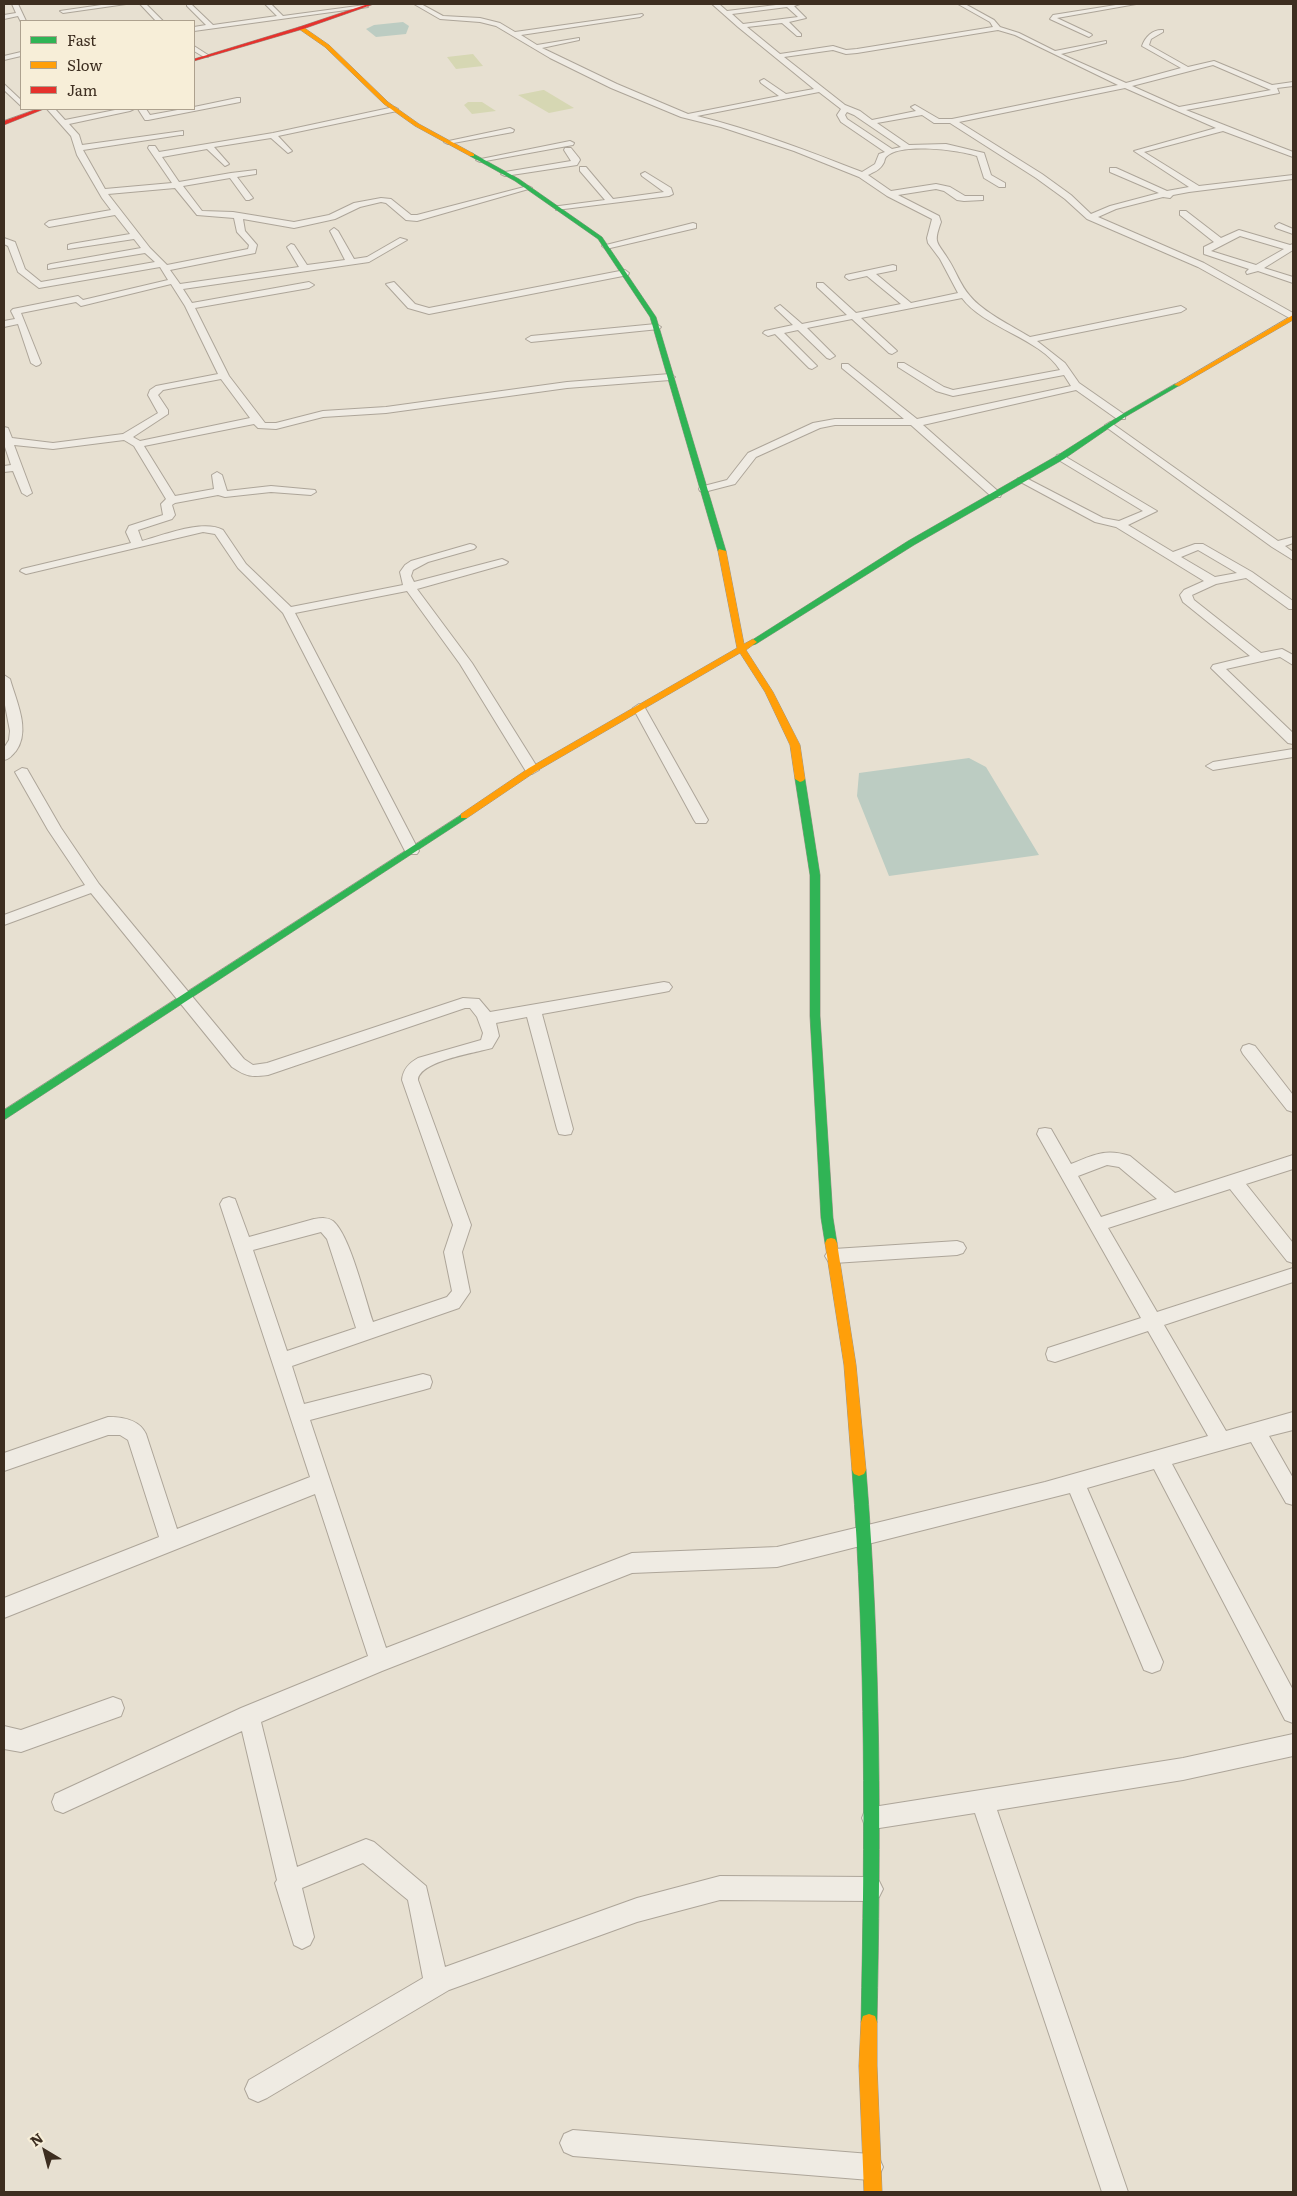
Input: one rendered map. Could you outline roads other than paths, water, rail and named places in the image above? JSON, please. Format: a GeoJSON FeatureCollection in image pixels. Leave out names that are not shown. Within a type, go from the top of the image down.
{"type":"FeatureCollection","features":[{"type":"Feature","properties":{"kind":"main road"},"geometry":{"type":"LineString","coordinates":[[195,60],[301,28],[369,5]]}},
{"type":"Feature","properties":{"kind":"main road"},"geometry":{"type":"LineString","coordinates":[[301,28],[327,46],[354,74],[394,109],[528,188],[600,238],[625,272],[653,317],[724,556],[741,649],[769,692],[795,745],[811,836],[815,874],[815,1016],[828,1218],[850,1365],[865,1534],[874,1818],[870,1889],[868,2066],[872,2180]]}},
{"type":"Feature","properties":{"kind":"main road"},"geometry":{"type":"LineString","coordinates":[[4,123],[32,110]]}},
{"type":"Feature","properties":{"kind":"main road"},"geometry":{"type":"LineString","coordinates":[[4,1116],[532,770],[741,649],[911,543],[1061,457],[1121,417],[1293,317]]}},
{"type":"Feature","properties":{"kind":"street"},"geometry":{"type":"LineString","coordinates":[[4,17],[21,18],[15,4]]}},
{"type":"Feature","properties":{"kind":"street"},"geometry":{"type":"LineString","coordinates":[[63,11],[72,7],[123,4]]}},
{"type":"Feature","properties":{"kind":"street"},"geometry":{"type":"LineString","coordinates":[[146,4],[159,20]]}},
{"type":"Feature","properties":{"kind":"street"},"geometry":{"type":"LineString","coordinates":[[268,4],[281,17]]}},
{"type":"Feature","properties":{"kind":"street"},"geometry":{"type":"LineString","coordinates":[[417,4],[442,18],[487,21],[514,34],[552,57],[614,86],[687,116],[789,146],[862,175],[890,194],[936,218],[937,222],[931,238],[932,242],[964,295],[987,314],[1055,357],[1078,387],[1121,417]]}},
{"type":"Feature","properties":{"kind":"street"},"geometry":{"type":"LineString","coordinates":[[715,4],[820,90],[908,148]]}},
{"type":"Feature","properties":{"kind":"street"},"geometry":{"type":"LineString","coordinates":[[726,13],[802,4]]}},
{"type":"Feature","properties":{"kind":"street"},"geometry":{"type":"LineString","coordinates":[[961,4],[992,21],[998,28]]}},
{"type":"Feature","properties":{"kind":"street"},"geometry":{"type":"LineString","coordinates":[[1089,34],[1053,17],[1133,4]]}},
{"type":"Feature","properties":{"kind":"street"},"geometry":{"type":"LineString","coordinates":[[189,5],[212,27]]}},
{"type":"Feature","properties":{"kind":"street"},"geometry":{"type":"LineString","coordinates":[[195,29],[369,5]]}},
{"type":"Feature","properties":{"kind":"street"},"geometry":{"type":"LineString","coordinates":[[740,26],[803,18],[788,6]]}},
{"type":"Feature","properties":{"kind":"street"},"geometry":{"type":"LineString","coordinates":[[514,34],[640,15]]}},
{"type":"Feature","properties":{"kind":"street"},"geometry":{"type":"LineString","coordinates":[[784,21],[799,35]]}},
{"type":"Feature","properties":{"kind":"street"},"geometry":{"type":"LineString","coordinates":[[777,56],[833,48],[846,52],[857,52],[998,28],[1017,34],[1054,53],[1180,110],[1293,155]]}},
{"type":"Feature","properties":{"kind":"street"},"geometry":{"type":"LineString","coordinates":[[1161,31],[1148,38],[1145,46],[1187,69]]}},
{"type":"Feature","properties":{"kind":"street"},"geometry":{"type":"LineString","coordinates":[[535,47],[577,39]]}},
{"type":"Feature","properties":{"kind":"street"},"geometry":{"type":"LineString","coordinates":[[1054,53],[1104,42]]}},
{"type":"Feature","properties":{"kind":"street"},"geometry":{"type":"LineString","coordinates":[[195,49],[206,56]]}},
{"type":"Feature","properties":{"kind":"street"},"geometry":{"type":"LineString","coordinates":[[4,58],[20,54]]}},
{"type":"Feature","properties":{"kind":"street"},"geometry":{"type":"LineString","coordinates":[[911,104],[939,122],[952,122],[1127,85],[1214,63],[1274,89],[1292,93]]}},
{"type":"Feature","properties":{"kind":"street"},"geometry":{"type":"LineString","coordinates":[[764,81],[785,97]]}},
{"type":"Feature","properties":{"kind":"street"},"geometry":{"type":"LineString","coordinates":[[1180,110],[1293,84]]}},
{"type":"Feature","properties":{"kind":"street"},"geometry":{"type":"LineString","coordinates":[[4,86],[20,103]]}},
{"type":"Feature","properties":{"kind":"street"},"geometry":{"type":"LineString","coordinates":[[687,116],[820,90]]}},
{"type":"Feature","properties":{"kind":"street"},"geometry":{"type":"LineString","coordinates":[[195,108],[237,100]]}},
{"type":"Feature","properties":{"kind":"street"},"geometry":{"type":"LineString","coordinates":[[845,108],[841,115],[844,120],[891,152]]}},
{"type":"Feature","properties":{"kind":"street"},"geometry":{"type":"LineString","coordinates":[[394,109],[273,134],[249,142],[155,152],[200,213],[238,216],[294,225],[332,217],[357,205],[382,200],[388,201],[409,218],[417,218],[528,188]]}},
{"type":"Feature","properties":{"kind":"street"},"geometry":{"type":"LineString","coordinates":[[52,110],[75,134],[81,155],[102,192],[147,250],[163,266],[190,306],[224,376],[262,426],[276,426],[323,414],[386,410],[567,385],[670,377]]}},
{"type":"Feature","properties":{"kind":"street"},"geometry":{"type":"LineString","coordinates":[[63,123],[125,110]]}},
{"type":"Feature","properties":{"kind":"street"},"geometry":{"type":"LineString","coordinates":[[143,110],[148,118],[188,110]]}},
{"type":"Feature","properties":{"kind":"street"},"geometry":{"type":"LineString","coordinates":[[871,122],[923,112]]}},
{"type":"Feature","properties":{"kind":"street"},"geometry":{"type":"LineString","coordinates":[[1195,116],[1213,113]]}},
{"type":"Feature","properties":{"kind":"street"},"geometry":{"type":"LineString","coordinates":[[952,122],[1039,176],[1090,217],[1201,265],[1293,317]]}},
{"type":"Feature","properties":{"kind":"street"},"geometry":{"type":"LineString","coordinates":[[1199,190],[1138,151],[1225,128]]}},
{"type":"Feature","properties":{"kind":"street"},"geometry":{"type":"LineString","coordinates":[[448,142],[510,130]]}},
{"type":"Feature","properties":{"kind":"street"},"geometry":{"type":"LineString","coordinates":[[79,148],[180,133]]}},
{"type":"Feature","properties":{"kind":"street"},"geometry":{"type":"LineString","coordinates":[[273,134],[288,150]]}},
{"type":"Feature","properties":{"kind":"street"},"geometry":{"type":"LineString","coordinates":[[209,146],[225,164]]}},
{"type":"Feature","properties":{"kind":"street"},"geometry":{"type":"LineString","coordinates":[[862,175],[877,168],[882,156],[891,152],[908,148],[937,146],[977,153],[983,158],[988,176],[1002,185]]}},
{"type":"Feature","properties":{"kind":"street"},"geometry":{"type":"LineString","coordinates":[[480,160],[569,147],[576,160],[574,163],[505,174]]}},
{"type":"Feature","properties":{"kind":"street"},"geometry":{"type":"LineString","coordinates":[[583,169],[612,202]]}},
{"type":"Feature","properties":{"kind":"street"},"geometry":{"type":"LineString","coordinates":[[1113,170],[1144,182],[1166,194],[1220,242]]}},
{"type":"Feature","properties":{"kind":"street"},"geometry":{"type":"LineString","coordinates":[[102,192],[177,184],[253,172]]}},
{"type":"Feature","properties":{"kind":"street"},"geometry":{"type":"LineString","coordinates":[[559,208],[669,194],[668,190],[645,174]]}},
{"type":"Feature","properties":{"kind":"street"},"geometry":{"type":"LineString","coordinates":[[231,175],[249,198]]}},
{"type":"Feature","properties":{"kind":"street"},"geometry":{"type":"LineString","coordinates":[[1090,217],[1126,202],[1166,194],[1293,177]]}},
{"type":"Feature","properties":{"kind":"street"},"geometry":{"type":"LineString","coordinates":[[890,194],[938,187],[946,189],[962,200],[980,198]]}},
{"type":"Feature","properties":{"kind":"street"},"geometry":{"type":"LineString","coordinates":[[48,224],[117,212]]}},
{"type":"Feature","properties":{"kind":"street"},"geometry":{"type":"LineString","coordinates":[[4,241],[12,244],[21,270],[39,285],[252,251],[253,245],[240,232],[238,216]]}},
{"type":"Feature","properties":{"kind":"street"},"geometry":{"type":"LineString","coordinates":[[606,246],[693,226]]}},
{"type":"Feature","properties":{"kind":"street"},"geometry":{"type":"LineString","coordinates":[[1279,226],[1293,232]]}},
{"type":"Feature","properties":{"kind":"street"},"geometry":{"type":"LineString","coordinates":[[334,231],[350,262]]}},
{"type":"Feature","properties":{"kind":"street"},"geometry":{"type":"LineString","coordinates":[[1292,247],[1239,233],[1207,249],[1207,252],[1293,280]]}},
{"type":"Feature","properties":{"kind":"street"},"geometry":{"type":"LineString","coordinates":[[71,247],[136,236]]}},
{"type":"Feature","properties":{"kind":"street"},"geometry":{"type":"LineString","coordinates":[[16,311],[78,299],[81,304],[175,284],[350,262],[375,256],[402,240]]}},
{"type":"Feature","properties":{"kind":"street"},"geometry":{"type":"LineString","coordinates":[[291,247],[304,268]]}},
{"type":"Feature","properties":{"kind":"street"},"geometry":{"type":"LineString","coordinates":[[1234,283],[1292,247]]}},
{"type":"Feature","properties":{"kind":"street"},"geometry":{"type":"LineString","coordinates":[[51,267],[147,250]]}},
{"type":"Feature","properties":{"kind":"street"},"geometry":{"type":"LineString","coordinates":[[849,277],[893,268]]}},
{"type":"Feature","properties":{"kind":"street"},"geometry":{"type":"LineString","coordinates":[[391,284],[410,306],[421,311],[429,311],[625,272]]}},
{"type":"Feature","properties":{"kind":"street"},"geometry":{"type":"LineString","coordinates":[[870,273],[909,306]]}},
{"type":"Feature","properties":{"kind":"street"},"geometry":{"type":"LineString","coordinates":[[190,306],[308,285]]}},
{"type":"Feature","properties":{"kind":"street"},"geometry":{"type":"LineString","coordinates":[[820,285],[892,351]]}},
{"type":"Feature","properties":{"kind":"street"},"geometry":{"type":"LineString","coordinates":[[812,366],[773,332],[964,295]]}},
{"type":"Feature","properties":{"kind":"street"},"geometry":{"type":"LineString","coordinates":[[12,299],[36,363]]}},
{"type":"Feature","properties":{"kind":"street"},"geometry":{"type":"LineString","coordinates":[[780,308],[830,356]]}},
{"type":"Feature","properties":{"kind":"street"},"geometry":{"type":"LineString","coordinates":[[1028,340],[1181,309]]}},
{"type":"Feature","properties":{"kind":"street"},"geometry":{"type":"LineString","coordinates":[[4,324],[21,321]]}},
{"type":"Feature","properties":{"kind":"street"},"geometry":{"type":"LineString","coordinates":[[531,339],[656,327]]}},
{"type":"Feature","properties":{"kind":"street"},"geometry":{"type":"LineString","coordinates":[[901,365],[940,389],[953,393],[1066,372]]}},
{"type":"Feature","properties":{"kind":"street"},"geometry":{"type":"LineString","coordinates":[[845,366],[914,422],[996,494]]}},
{"type":"Feature","properties":{"kind":"street"},"geometry":{"type":"LineString","coordinates":[[10,441],[53,446],[126,437],[163,414],[163,410],[153,395],[160,388],[224,376]]}},
{"type":"Feature","properties":{"kind":"street"},"geometry":{"type":"LineString","coordinates":[[704,489],[730,482],[752,455],[817,425],[836,422],[914,422],[1078,387]]}},
{"type":"Feature","properties":{"kind":"street"},"geometry":{"type":"LineString","coordinates":[[138,444],[256,420]]}},
{"type":"Feature","properties":{"kind":"street"},"geometry":{"type":"LineString","coordinates":[[1110,425],[1293,557]]}},
{"type":"Feature","properties":{"kind":"street"},"geometry":{"type":"LineString","coordinates":[[4,430],[10,441],[27,493]]}},
{"type":"Feature","properties":{"kind":"street"},"geometry":{"type":"LineString","coordinates":[[126,437],[138,444],[172,500]]}},
{"type":"Feature","properties":{"kind":"street"},"geometry":{"type":"LineString","coordinates":[[1061,457],[1151,510],[1120,525]]}},
{"type":"Feature","properties":{"kind":"street"},"geometry":{"type":"LineString","coordinates":[[4,470],[17,467]]}},
{"type":"Feature","properties":{"kind":"street"},"geometry":{"type":"LineString","coordinates":[[217,475],[220,488],[218,491]]}},
{"type":"Feature","properties":{"kind":"street"},"geometry":{"type":"LineString","coordinates":[[1022,480],[1099,520],[1120,525],[1213,580]]}},
{"type":"Feature","properties":{"kind":"street"},"geometry":{"type":"LineString","coordinates":[[138,545],[132,532],[133,528],[168,518],[166,504],[172,500],[218,491],[226,494],[271,489],[311,492]]}},
{"type":"Feature","properties":{"kind":"street"},"geometry":{"type":"LineString","coordinates":[[26,571],[203,529],[213,529],[219,532],[242,566],[288,611],[412,850]]}},
{"type":"Feature","properties":{"kind":"street"},"geometry":{"type":"LineString","coordinates":[[1276,545],[1293,540]]}},
{"type":"Feature","properties":{"kind":"street"},"geometry":{"type":"LineString","coordinates":[[1172,556],[1199,546],[1248,574],[1293,606]]}},
{"type":"Feature","properties":{"kind":"street"},"geometry":{"type":"LineString","coordinates":[[470,547],[413,564],[406,571],[405,577],[410,587],[466,664],[532,770]]}},
{"type":"Feature","properties":{"kind":"street"},"geometry":{"type":"LineString","coordinates":[[288,611],[410,587],[502,562]]}},
{"type":"Feature","properties":{"kind":"street"},"geometry":{"type":"LineString","coordinates":[[1248,574],[1213,580],[1188,592],[1186,595],[1189,602],[1259,657]]}},
{"type":"Feature","properties":{"kind":"street"},"geometry":{"type":"LineString","coordinates":[[1293,649],[1216,668],[1293,740]]}},
{"type":"Feature","properties":{"kind":"street"},"geometry":{"type":"LineString","coordinates":[[1278,653],[1293,662]]}},
{"type":"Feature","properties":{"kind":"street"},"geometry":{"type":"LineString","coordinates":[[4,679],[16,727],[16,737],[12,747],[4,756]]}},
{"type":"Feature","properties":{"kind":"street"},"geometry":{"type":"LineString","coordinates":[[639,708],[701,820]]}},
{"type":"Feature","properties":{"kind":"street"},"geometry":{"type":"LineString","coordinates":[[1213,766],[1293,753]]}},
{"type":"Feature","properties":{"kind":"street"},"geometry":{"type":"LineString","coordinates":[[22,772],[55,830],[94,887],[238,1063],[251,1071],[268,1069],[459,1004],[470,1002],[476,1004],[485,1019],[491,1033],[490,1039],[486,1044],[418,1064],[411,1072],[410,1080],[462,1225],[453,1252],[461,1292],[453,1303],[281,1361]]}},
{"type":"Feature","properties":{"kind":"street"},"geometry":{"type":"LineString","coordinates":[[4,920],[94,887]]}},
{"type":"Feature","properties":{"kind":"street"},"geometry":{"type":"LineString","coordinates":[[485,1019],[664,987]]}},
{"type":"Feature","properties":{"kind":"street"},"geometry":{"type":"LineString","coordinates":[[533,1010],[565,1129]]}},
{"type":"Feature","properties":{"kind":"street"},"geometry":{"type":"LineString","coordinates":[[1249,1050],[1293,1106]]}},
{"type":"Feature","properties":{"kind":"street"},"geometry":{"type":"LineString","coordinates":[[1045,1134],[1221,1441]]}},
{"type":"Feature","properties":{"kind":"street"},"geometry":{"type":"LineString","coordinates":[[1067,1173],[1106,1158],[1124,1161],[1172,1201]]}},
{"type":"Feature","properties":{"kind":"street"},"geometry":{"type":"LineString","coordinates":[[1097,1225],[1293,1162]]}},
{"type":"Feature","properties":{"kind":"street"},"geometry":{"type":"LineString","coordinates":[[1234,1181],[1293,1256]]}},
{"type":"Feature","properties":{"kind":"street"},"geometry":{"type":"LineString","coordinates":[[228,1204],[380,1661]]}},
{"type":"Feature","properties":{"kind":"street"},"geometry":{"type":"LineString","coordinates":[[243,1246],[314,1226],[325,1225],[335,1235],[367,1332]]}},
{"type":"Feature","properties":{"kind":"street"},"geometry":{"type":"LineString","coordinates":[[834,1256],[957,1248]]}},
{"type":"Feature","properties":{"kind":"street"},"geometry":{"type":"LineString","coordinates":[[1054,1354],[1293,1275]]}},
{"type":"Feature","properties":{"kind":"street"},"geometry":{"type":"LineString","coordinates":[[298,1414],[423,1382]]}},
{"type":"Feature","properties":{"kind":"street"},"geometry":{"type":"LineString","coordinates":[[62,1802],[249,1716],[380,1661],[632,1563],[777,1557],[1075,1483],[1293,1421]]}},
{"type":"Feature","properties":{"kind":"street"},"geometry":{"type":"LineString","coordinates":[[4,1462],[108,1426],[123,1426],[136,1434],[171,1541]]}},
{"type":"Feature","properties":{"kind":"street"},"geometry":{"type":"LineString","coordinates":[[1256,1432],[1293,1496]]}},
{"type":"Feature","properties":{"kind":"street"},"geometry":{"type":"LineString","coordinates":[[1159,1459],[1293,1712]]}},
{"type":"Feature","properties":{"kind":"street"},"geometry":{"type":"LineString","coordinates":[[4,1608],[321,1482]]}},
{"type":"Feature","properties":{"kind":"street"},"geometry":{"type":"LineString","coordinates":[[1075,1483],[1152,1662]]}},
{"type":"Feature","properties":{"kind":"street"},"geometry":{"type":"LineString","coordinates":[[4,1737],[5,1739],[21,1741],[113,1708]]}},
{"type":"Feature","properties":{"kind":"street"},"geometry":{"type":"LineString","coordinates":[[249,1716],[302,1937]]}},
{"type":"Feature","properties":{"kind":"street"},"geometry":{"type":"LineString","coordinates":[[874,1818],[1183,1769],[1293,1745]]}},
{"type":"Feature","properties":{"kind":"street"},"geometry":{"type":"LineString","coordinates":[[983,1802],[1115,2192]]}},
{"type":"Feature","properties":{"kind":"street"},"geometry":{"type":"LineString","coordinates":[[288,1883],[366,1850],[418,1894],[436,1984]]}},
{"type":"Feature","properties":{"kind":"street"},"geometry":{"type":"LineString","coordinates":[[258,2089],[436,1984],[481,1965],[610,1920],[686,1896],[720,1888],[870,1889]]}},
{"type":"Feature","properties":{"kind":"street"},"geometry":{"type":"LineString","coordinates":[[573,2143],[872,2180]]}}]}
